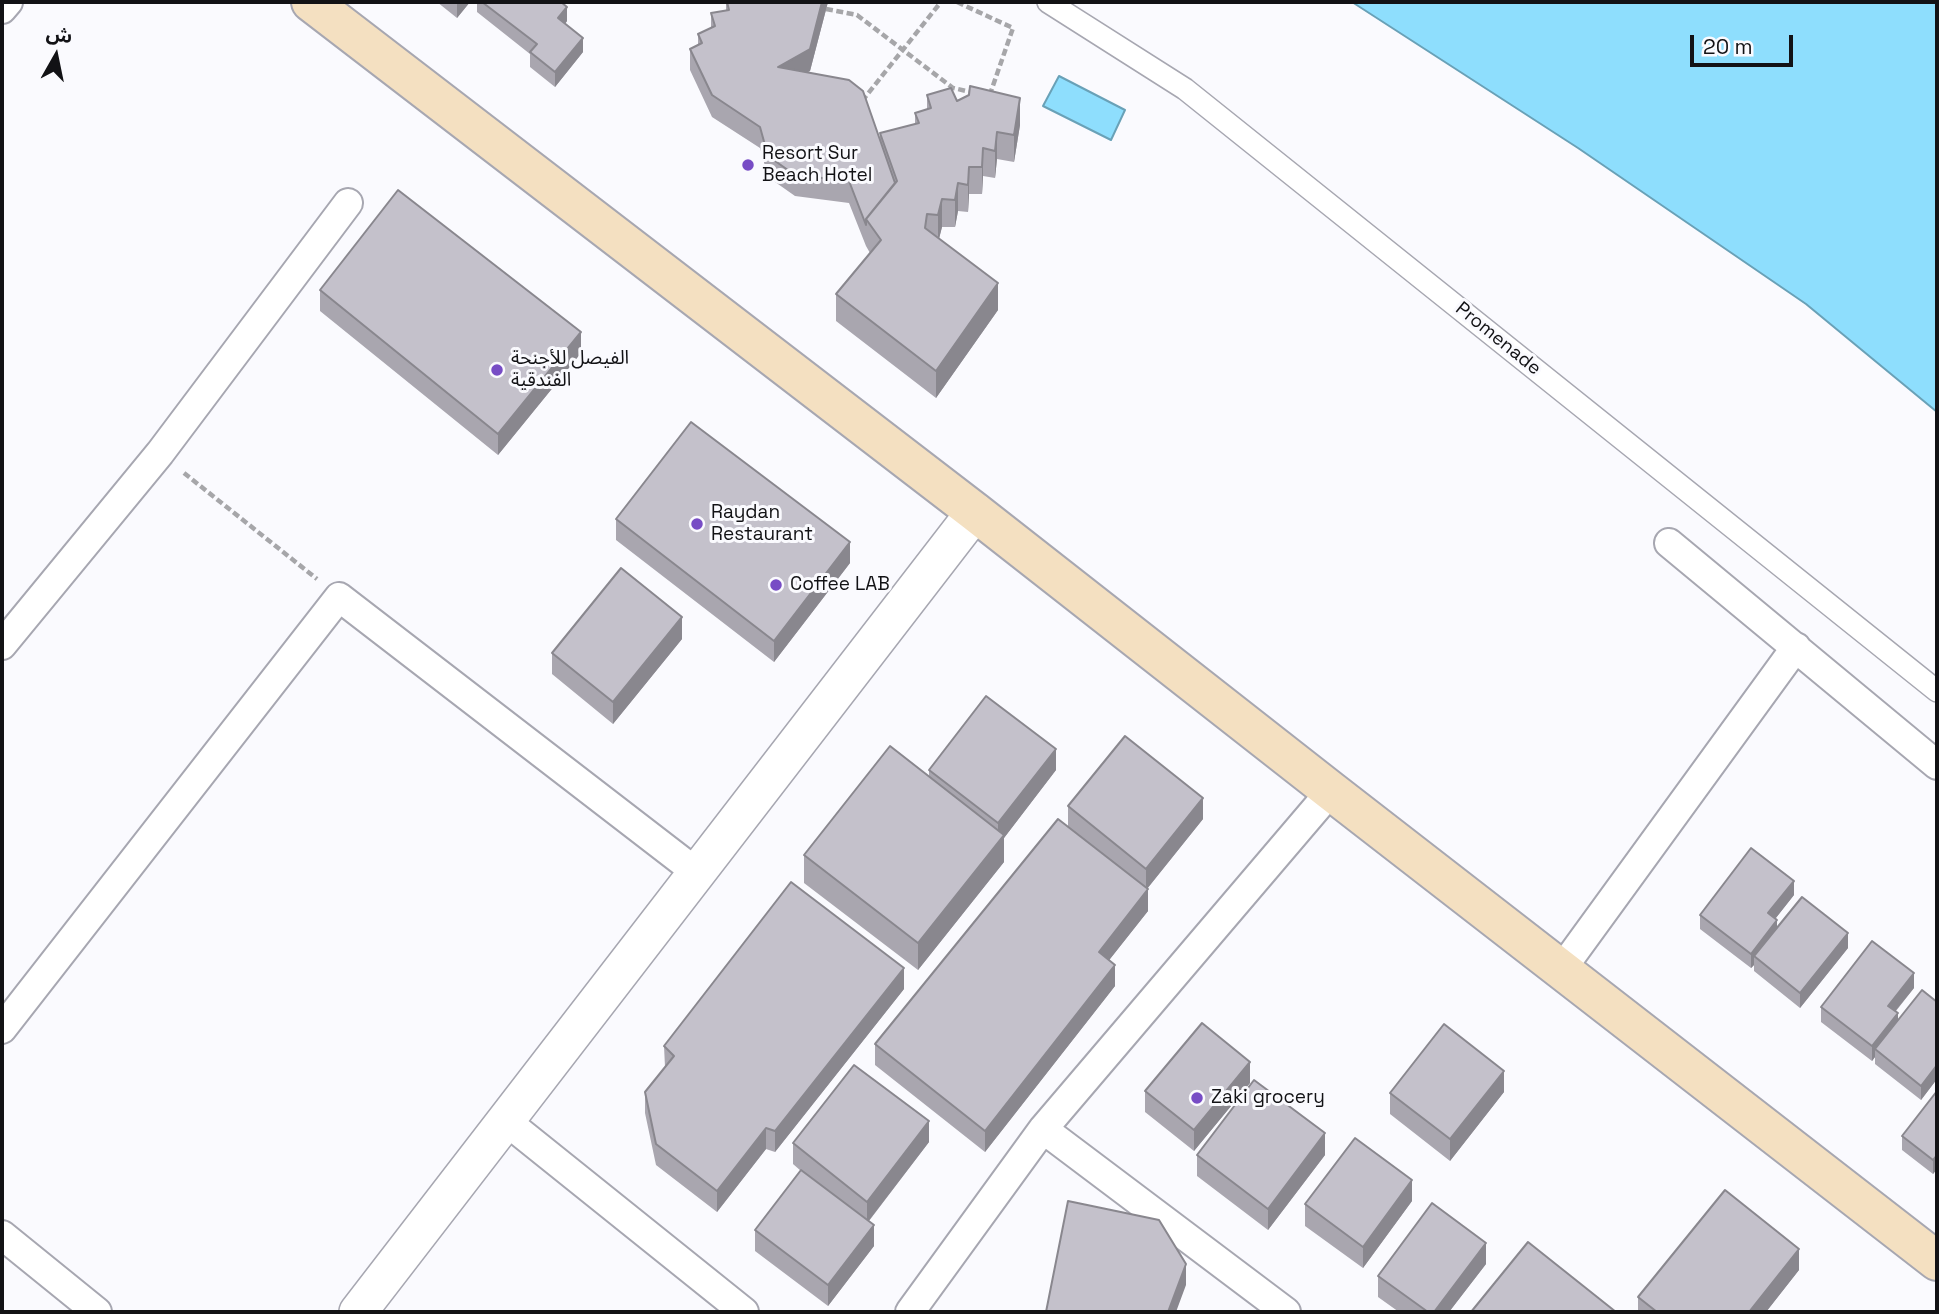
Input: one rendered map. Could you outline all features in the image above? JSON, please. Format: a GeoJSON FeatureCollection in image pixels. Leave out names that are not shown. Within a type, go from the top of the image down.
{"type":"FeatureCollection","features":[{"type":"Feature","properties":{"kind":"main road"},"geometry":{"type":"LineString","coordinates":[[311,2],[975,512],[1937,1261]]}},
{"type":"Feature","properties":{"kind":"street"},"geometry":{"type":"LineString","coordinates":[[2,9],[8,2]]}},
{"type":"Feature","properties":{"kind":"street","name":"Promenade"},"geometry":{"type":"LineString","coordinates":[[1048,2],[1185,89],[1937,691]]}},
{"type":"Feature","properties":{"kind":"street"},"geometry":{"type":"LineString","coordinates":[[2,645],[160,453],[348,203]]}},
{"type":"Feature","properties":{"kind":"street"},"geometry":{"type":"LineString","coordinates":[[358,1312],[975,512]]}},
{"type":"Feature","properties":{"kind":"street"},"geometry":{"type":"LineString","coordinates":[[1669,543],[1937,765]]}},
{"type":"Feature","properties":{"kind":"street"},"geometry":{"type":"LineString","coordinates":[[2,1029],[340,597],[696,872]]}},
{"type":"Feature","properties":{"kind":"street"},"geometry":{"type":"LineString","coordinates":[[1562,970],[1796,647]]}},
{"type":"Feature","properties":{"kind":"street"},"geometry":{"type":"LineString","coordinates":[[910,1312],[1043,1129],[1331,791]]}},
{"type":"Feature","properties":{"kind":"street"},"geometry":{"type":"LineString","coordinates":[[506,1121],[744,1312]]}},
{"type":"Feature","properties":{"kind":"street"},"geometry":{"type":"LineString","coordinates":[[1043,1129],[1286,1312]]}},
{"type":"Feature","properties":{"kind":"street"},"geometry":{"type":"LineString","coordinates":[[2,1235],[97,1312]]}},
{"type":"Feature","properties":{"kind":"path"},"geometry":{"type":"LineString","coordinates":[[858,107],[941,2]]}},
{"type":"Feature","properties":{"kind":"path"},"geometry":{"type":"LineString","coordinates":[[826,9],[857,15],[953,88],[989,97],[1013,27],[957,2]]}},
{"type":"Feature","properties":{"kind":"path"},"geometry":{"type":"LineString","coordinates":[[160,453],[340,597]]}},
{"type":"Feature","properties":{"kind":"water"},"geometry":{"type":"Polygon","coordinates":[[[1352,2],[1937,2],[1937,412],[1806,304],[1578,148],[1352,2]]]}},
{"type":"Feature","properties":{"kind":"water"},"geometry":{"type":"Polygon","coordinates":[[[1059,76],[1125,110],[1111,140],[1043,106],[1059,76]]]}},
{"type":"Feature","properties":{"kind":"building"},"geometry":{"type":"Polygon","coordinates":[[[482,2],[561,2],[567,7],[558,18],[583,38],[555,72],[530,52],[537,44],[482,2]]]}},
{"type":"Feature","properties":{"kind":"building"},"geometry":{"type":"Polygon","coordinates":[[[727,2],[822,2],[810,49],[778,67],[849,80],[863,91],[895,183],[866,219],[866,225],[849,181],[795,175],[768,156],[760,127],[712,95],[690,49],[702,43],[698,34],[715,26],[711,13],[729,10],[727,2]]]}},
{"type":"Feature","properties":{"kind":"building"},"geometry":{"type":"Polygon","coordinates":[[[970,86],[1020,98],[1014,135],[997,132],[995,151],[983,148],[982,167],[969,167],[968,185],[958,183],[955,200],[942,199],[938,215],[927,214],[925,228],[998,283],[936,371],[836,294],[881,240],[866,219],[897,181],[880,133],[919,123],[915,113],[931,108],[927,95],[951,88],[957,101],[969,95],[970,86]]]}},
{"type":"Feature","properties":{"kind":"building"},"geometry":{"type":"Polygon","coordinates":[[[398,190],[581,332],[498,434],[320,290],[398,190]]]}},
{"type":"Feature","properties":{"kind":"building"},"geometry":{"type":"Polygon","coordinates":[[[691,422],[850,542],[774,641],[616,519],[691,422]]]}},
{"type":"Feature","properties":{"kind":"building"},"geometry":{"type":"Polygon","coordinates":[[[621,568],[682,617],[613,702],[552,653],[621,568]]]}},
{"type":"Feature","properties":{"kind":"building"},"geometry":{"type":"Polygon","coordinates":[[[986,696],[1056,749],[998,823],[929,770],[986,696]]]}},
{"type":"Feature","properties":{"kind":"building"},"geometry":{"type":"Polygon","coordinates":[[[1125,736],[1203,798],[1146,869],[1068,806],[1125,736]]]}},
{"type":"Feature","properties":{"kind":"building"},"geometry":{"type":"Polygon","coordinates":[[[890,746],[1004,835],[918,943],[804,855],[890,746]]]}},
{"type":"Feature","properties":{"kind":"building"},"geometry":{"type":"Polygon","coordinates":[[[1058,819],[1148,889],[1099,952],[1115,965],[985,1131],[875,1044],[1058,819]]]}},
{"type":"Feature","properties":{"kind":"building"},"geometry":{"type":"Polygon","coordinates":[[[1751,848],[1794,881],[1768,913],[1777,920],[1751,954],[1700,915],[1751,848]]]}},
{"type":"Feature","properties":{"kind":"building"},"geometry":{"type":"Polygon","coordinates":[[[791,882],[904,968],[775,1131],[766,1128],[717,1191],[656,1144],[645,1092],[674,1056],[664,1046],[791,882]]]}},
{"type":"Feature","properties":{"kind":"building"},"geometry":{"type":"Polygon","coordinates":[[[1802,897],[1848,933],[1800,993],[1754,956],[1802,897]]]}},
{"type":"Feature","properties":{"kind":"building"},"geometry":{"type":"Polygon","coordinates":[[[1872,941],[1914,973],[1888,1006],[1898,1013],[1872,1046],[1821,1007],[1872,941]]]}},
{"type":"Feature","properties":{"kind":"building"},"geometry":{"type":"Polygon","coordinates":[[[1922,990],[1937,1002],[1937,1065],[1921,1086],[1875,1049],[1922,990]]]}},
{"type":"Feature","properties":{"kind":"building","name":"Zaki grocery"},"geometry":{"type":"Polygon","coordinates":[[[1202,1023],[1250,1062],[1194,1130],[1145,1091],[1202,1023]]]}},
{"type":"Feature","properties":{"kind":"building"},"geometry":{"type":"Polygon","coordinates":[[[1444,1024],[1504,1071],[1450,1139],[1390,1093],[1444,1024]]]}},
{"type":"Feature","properties":{"kind":"building"},"geometry":{"type":"Polygon","coordinates":[[[854,1065],[929,1121],[867,1202],[793,1143],[854,1065]]]}},
{"type":"Feature","properties":{"kind":"building"},"geometry":{"type":"Polygon","coordinates":[[[1254,1080],[1325,1133],[1268,1209],[1197,1155],[1254,1080]]]}},
{"type":"Feature","properties":{"kind":"building"},"geometry":{"type":"Polygon","coordinates":[[[1937,1091],[1937,1155],[1933,1160],[1902,1136],[1937,1091]]]}},
{"type":"Feature","properties":{"kind":"building"},"geometry":{"type":"Polygon","coordinates":[[[1355,1138],[1412,1180],[1363,1247],[1305,1204],[1355,1138]]]}},
{"type":"Feature","properties":{"kind":"building"},"geometry":{"type":"Polygon","coordinates":[[[801,1170],[874,1225],[828,1285],[755,1230],[801,1170]]]}},
{"type":"Feature","properties":{"kind":"building"},"geometry":{"type":"Polygon","coordinates":[[[1725,1190],[1799,1249],[1749,1312],[1657,1312],[1638,1297],[1725,1190]]]}},
{"type":"Feature","properties":{"kind":"building"},"geometry":{"type":"Polygon","coordinates":[[[1068,1201],[1159,1220],[1186,1264],[1168,1312],[1046,1312],[1068,1201]]]}},
{"type":"Feature","properties":{"kind":"building"},"geometry":{"type":"Polygon","coordinates":[[[1432,1203],[1486,1243],[1434,1312],[1428,1312],[1378,1276],[1432,1203]]]}},
{"type":"Feature","properties":{"kind":"building"},"geometry":{"type":"Polygon","coordinates":[[[1528,1242],[1616,1312],[1471,1312],[1528,1242]]]}},
{"type":"Feature","properties":{"kind":"place","name":"Resort Sur Beach Hotel"},"geometry":{"type":"Point","coordinates":[748,165]}},
{"type":"Feature","properties":{"kind":"place","name":"الفيصل للأجنحة الفندقية"},"geometry":{"type":"Point","coordinates":[497,370]}},
{"type":"Feature","properties":{"kind":"place","name":"Raydan Restaurant"},"geometry":{"type":"Point","coordinates":[697,524]}},
{"type":"Feature","properties":{"kind":"place","name":"Coffee LAB"},"geometry":{"type":"Point","coordinates":[776,585]}},
{"type":"Feature","properties":{"kind":"place","name":"Zaki grocery"},"geometry":{"type":"Point","coordinates":[1197,1098]}}]}
